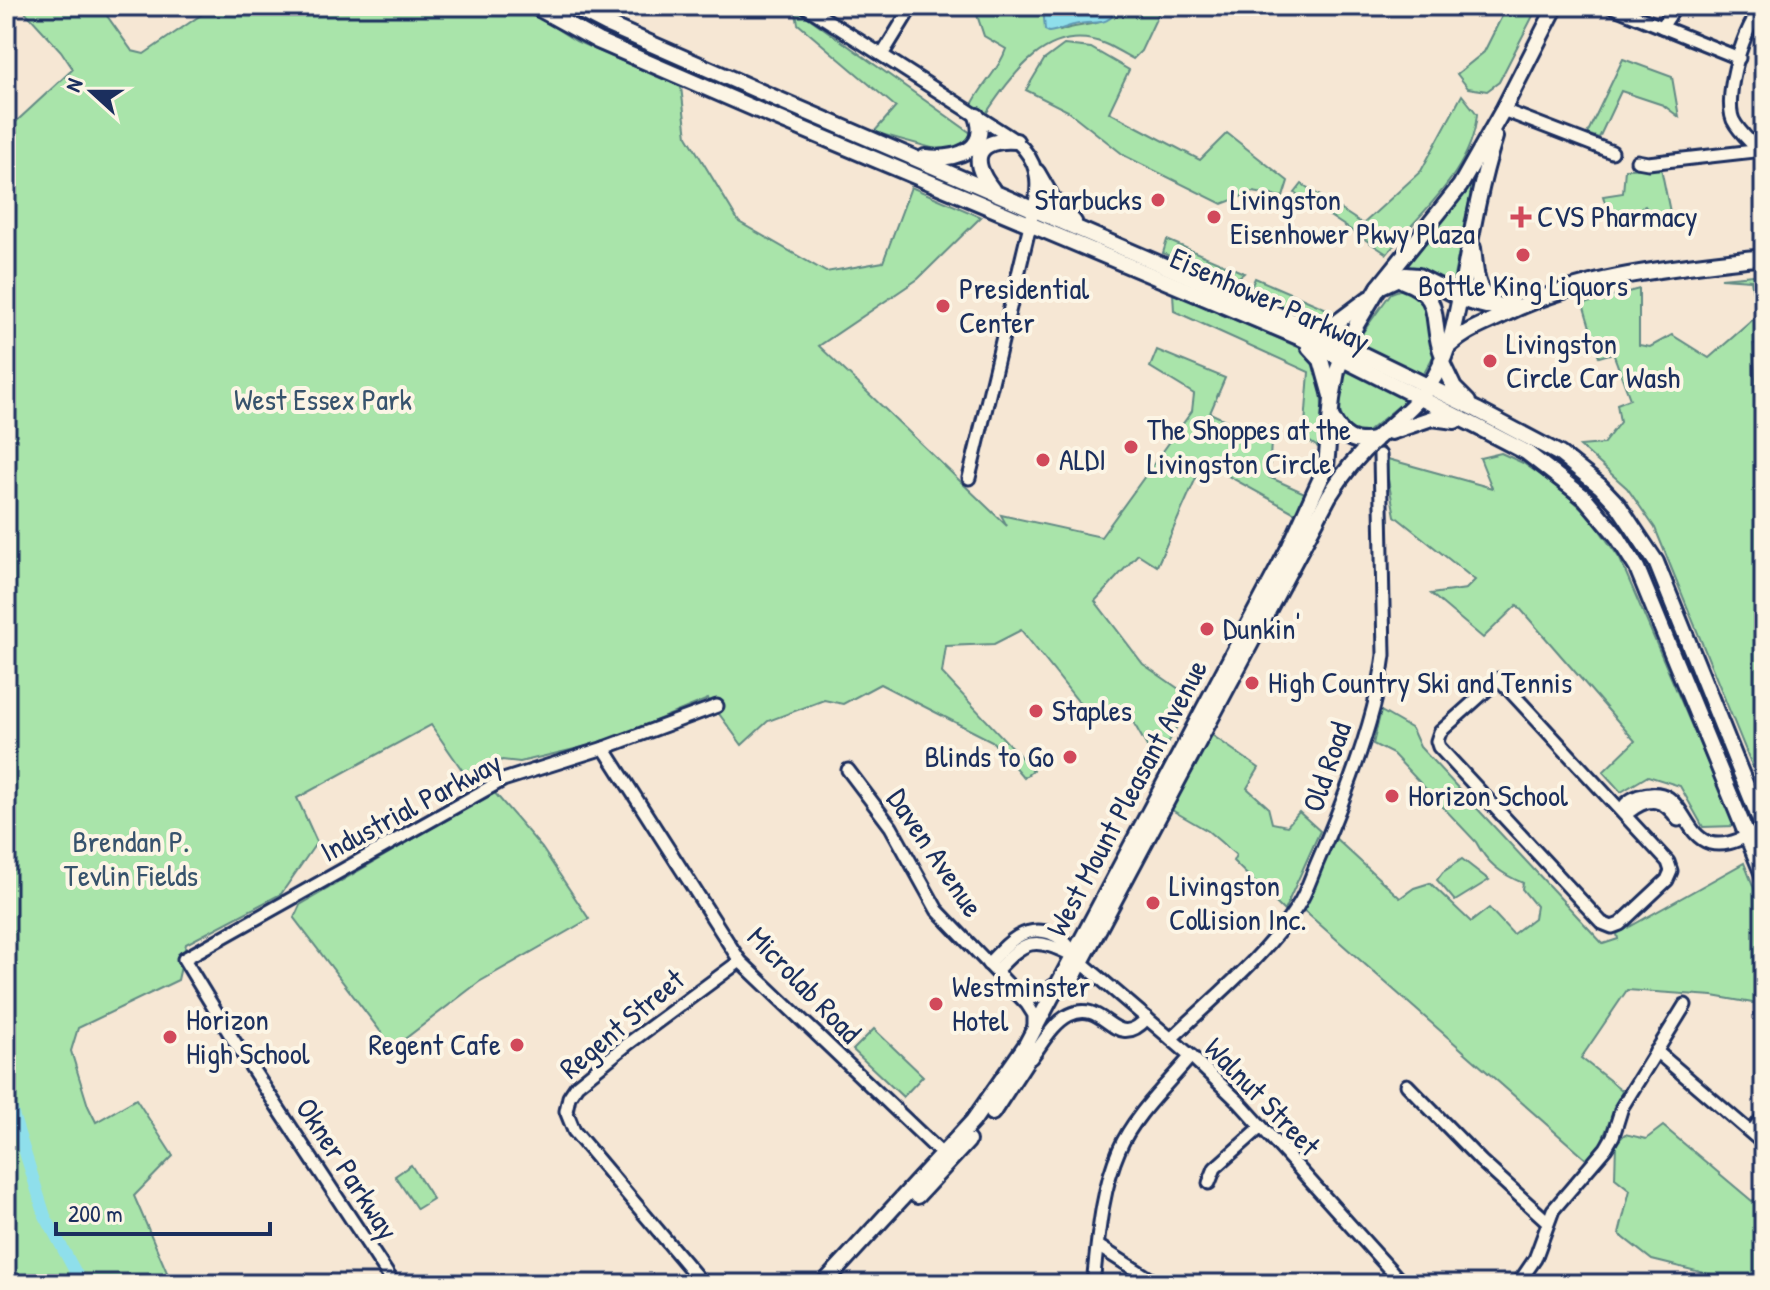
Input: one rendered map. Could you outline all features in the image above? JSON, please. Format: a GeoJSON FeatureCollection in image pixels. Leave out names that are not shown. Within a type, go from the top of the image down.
{"type":"FeatureCollection","features":[{"type":"Feature","properties":{"kind":"main road","name":"Eisenhower Parkway"},"geometry":{"type":"LineString","coordinates":[[534,6],[598,41],[760,111],[1033,216],[1304,332]]}},
{"type":"Feature","properties":{"kind":"main road","name":"Eisenhower Parkway"},"geometry":{"type":"LineString","coordinates":[[571,6],[606,24],[992,189],[1033,216],[1080,228],[1304,332],[1474,417],[1560,454],[1618,505],[1656,562],[1764,830]]}},
{"type":"Feature","properties":{"kind":"main road"},"geometry":{"type":"LineString","coordinates":[[1332,399],[1344,352],[1376,292],[1460,186],[1556,6]]}},
{"type":"Feature","properties":{"kind":"main road"},"geometry":{"type":"LineString","coordinates":[[1424,393],[1444,356],[1460,297],[1480,191],[1503,110]]}},
{"type":"Feature","properties":{"kind":"main road"},"geometry":{"type":"LineString","coordinates":[[914,156],[939,159],[963,153],[979,136],[981,130],[977,116]]}},
{"type":"Feature","properties":{"kind":"main road"},"geometry":{"type":"LineString","coordinates":[[992,189],[984,179],[979,164],[982,152],[987,143],[1016,141]]}},
{"type":"Feature","properties":{"kind":"main road"},"geometry":{"type":"LineString","coordinates":[[1037,172],[1052,198],[1080,228]]}},
{"type":"Feature","properties":{"kind":"main road"},"geometry":{"type":"LineString","coordinates":[[1471,234],[1477,284],[1486,297],[1499,306]]}},
{"type":"Feature","properties":{"kind":"main road"},"geometry":{"type":"LineString","coordinates":[[1444,356],[1471,328],[1521,306],[1589,284],[1641,271],[1764,257]]}},
{"type":"Feature","properties":{"kind":"main road"},"geometry":{"type":"LineString","coordinates":[[1332,399],[1321,360],[1304,332],[1336,323],[1376,292],[1405,275],[1418,276],[1478,304],[1521,306]]}},
{"type":"Feature","properties":{"kind":"main road"},"geometry":{"type":"LineString","coordinates":[[1400,279],[1420,287],[1429,297],[1437,343],[1454,388],[1474,417]]}},
{"type":"Feature","properties":{"kind":"main road","name":"West Mount Pleasant Avenue"},"geometry":{"type":"LineString","coordinates":[[823,1284],[990,1100],[1075,961],[1343,473],[1424,393]]}},
{"type":"Feature","properties":{"kind":"main road","name":"West Mount Pleasant Avenue"},"geometry":{"type":"LineString","coordinates":[[836,1284],[978,1130],[1024,1068],[1075,961],[1318,488],[1329,455],[1332,399]]}},
{"type":"Feature","properties":{"kind":"main road","name":"Eisenhower Parkway"},"geometry":{"type":"LineString","coordinates":[[1474,417],[1566,482],[1585,498],[1617,536],[1637,568],[1764,877]]}},
{"type":"Feature","properties":{"kind":"main road"},"geometry":{"type":"LineString","coordinates":[[1332,418],[1345,437],[1362,442],[1432,418],[1474,417]]}},
{"type":"Feature","properties":{"kind":"street"},"geometry":{"type":"LineString","coordinates":[[805,6],[1016,141],[1029,155],[1037,172],[1033,216],[969,478]]}},
{"type":"Feature","properties":{"kind":"street"},"geometry":{"type":"LineString","coordinates":[[882,55],[912,6]]}},
{"type":"Feature","properties":{"kind":"street"},"geometry":{"type":"LineString","coordinates":[[1610,6],[1739,58]]}},
{"type":"Feature","properties":{"kind":"street"},"geometry":{"type":"LineString","coordinates":[[1662,27],[1676,6]]}},
{"type":"Feature","properties":{"kind":"street"},"geometry":{"type":"LineString","coordinates":[[1761,150],[1733,121],[1729,104],[1750,22],[1764,6]]}},
{"type":"Feature","properties":{"kind":"street"},"geometry":{"type":"LineString","coordinates":[[1503,110],[1612,152]]}},
{"type":"Feature","properties":{"kind":"street"},"geometry":{"type":"LineString","coordinates":[[1637,161],[1648,163],[1761,150]]}},
{"type":"Feature","properties":{"kind":"street","name":"Old Road"},"geometry":{"type":"LineString","coordinates":[[1171,1039],[1280,931],[1299,905],[1332,828],[1381,680],[1384,655],[1380,455]]}},
{"type":"Feature","properties":{"kind":"street"},"geometry":{"type":"LineString","coordinates":[[1499,679],[1622,811],[1668,862],[1671,871],[1667,880],[1620,924],[1612,927],[1602,923],[1439,747],[1440,732],[1499,679]]}},
{"type":"Feature","properties":{"kind":"street","name":"Industrial Parkway"},"geometry":{"type":"LineString","coordinates":[[184,959],[503,780],[604,748],[717,706]]}},
{"type":"Feature","properties":{"kind":"street","name":"Microlab Road"},"geometry":{"type":"LineString","coordinates":[[604,748],[740,961],[942,1154]]}},
{"type":"Feature","properties":{"kind":"street","name":"Daven Avenue"},"geometry":{"type":"LineString","coordinates":[[848,770],[891,827],[937,910],[1019,994],[1034,1015],[1033,1032]]}},
{"type":"Feature","properties":{"kind":"street"},"geometry":{"type":"LineString","coordinates":[[1622,811],[1624,805],[1635,797],[1651,793],[1675,802],[1692,830],[1707,842],[1725,844],[1749,838],[1764,830]]}},
{"type":"Feature","properties":{"kind":"street","name":"Walnut Street"},"geometry":{"type":"LineString","coordinates":[[992,967],[1014,938],[1034,931],[1056,935],[1068,945],[1075,961],[1191,1056],[1261,1127],[1403,1284]]}},
{"type":"Feature","properties":{"kind":"street","name":"Okner Parkway"},"geometry":{"type":"LineString","coordinates":[[184,959],[234,1041],[394,1284]]}},
{"type":"Feature","properties":{"kind":"street","name":"Regent Street"},"geometry":{"type":"LineString","coordinates":[[703,1284],[574,1131],[568,1118],[567,1104],[577,1085],[740,961]]}},
{"type":"Feature","properties":{"kind":"street"},"geometry":{"type":"LineString","coordinates":[[1019,994],[1030,998],[1045,995],[1075,961]]}},
{"type":"Feature","properties":{"kind":"street"},"geometry":{"type":"LineString","coordinates":[[1518,1284],[1535,1259],[1553,1210],[1606,1148],[1622,1107],[1685,1005]]}},
{"type":"Feature","properties":{"kind":"street"},"geometry":{"type":"LineString","coordinates":[[1024,1068],[1058,1023],[1068,1016],[1090,1012],[1129,1032],[1136,1031],[1147,1018]]}},
{"type":"Feature","properties":{"kind":"street"},"geometry":{"type":"LineString","coordinates":[[1656,1051],[1764,1144]]}},
{"type":"Feature","properties":{"kind":"street"},"geometry":{"type":"LineString","coordinates":[[1093,1284],[1105,1195],[1119,1149],[1140,1116],[1191,1056]]}},
{"type":"Feature","properties":{"kind":"street"},"geometry":{"type":"LineString","coordinates":[[1407,1085],[1481,1161],[1548,1222]]}},
{"type":"Feature","properties":{"kind":"street"},"geometry":{"type":"LineString","coordinates":[[1751,1132],[1764,1116]]}},
{"type":"Feature","properties":{"kind":"street"},"geometry":{"type":"LineString","coordinates":[[1209,1183],[1215,1168],[1261,1127]]}},
{"type":"Feature","properties":{"kind":"street"},"geometry":{"type":"LineString","coordinates":[[1098,1246],[1158,1284]]}},
{"type":"Feature","properties":{"kind":"green space"},"geometry":{"type":"Polygon","coordinates":[[[20,6],[100,6],[132,51],[144,54],[214,6],[521,6],[576,41],[681,87],[687,136],[739,222],[826,272],[883,262],[911,187],[981,217],[918,279],[819,346],[1007,526],[1001,515],[1101,537],[1192,411],[1194,394],[1150,367],[1157,350],[1225,378],[1210,413],[1271,441],[1269,477],[1307,494],[1297,514],[1203,462],[1157,566],[1138,554],[1095,601],[1143,664],[1192,698],[1157,764],[1132,720],[1093,720],[1021,630],[994,644],[946,646],[942,673],[1033,770],[1024,778],[992,741],[880,684],[843,704],[824,700],[768,721],[742,745],[708,699],[604,742],[520,762],[502,760],[467,777],[431,725],[297,798],[317,842],[281,894],[186,944],[178,980],[78,1028],[71,1051],[96,1122],[136,1099],[173,1156],[134,1196],[172,1284],[33,1284],[30,1277],[18,1284],[6,1284],[6,131],[73,69],[61,51],[20,6]]]}},
{"type":"Feature","properties":{"kind":"green space"},"geometry":{"type":"Polygon","coordinates":[[[990,6],[1043,6],[1042,14],[1060,31],[1101,22],[1120,6],[1162,6],[1141,51],[1133,59],[1105,44],[1085,39],[1066,40],[1050,46],[1020,69],[985,115],[971,107],[1006,49],[984,36],[976,12],[990,6]]]}},
{"type":"Feature","properties":{"kind":"green space"},"geometry":{"type":"Polygon","coordinates":[[[1507,6],[1538,6],[1499,82],[1487,91],[1468,88],[1457,74],[1484,52],[1507,6]]]}},
{"type":"Feature","properties":{"kind":"green space"},"geometry":{"type":"Polygon","coordinates":[[[795,8],[975,136],[950,153],[874,132],[896,107],[798,24],[795,8]]]}},
{"type":"Feature","properties":{"kind":"green space"},"geometry":{"type":"Polygon","coordinates":[[[1064,45],[1091,48],[1129,70],[1109,112],[1200,160],[1227,133],[1288,181],[1283,197],[1253,192],[1222,204],[1125,156],[1068,111],[1026,90],[1044,60],[1064,45]]]}},
{"type":"Feature","properties":{"kind":"green space"},"geometry":{"type":"Polygon","coordinates":[[[1623,59],[1672,77],[1679,117],[1663,105],[1621,91],[1599,138],[1587,134],[1623,59]]]}},
{"type":"Feature","properties":{"kind":"green space"},"geometry":{"type":"Polygon","coordinates":[[[1462,95],[1477,114],[1466,154],[1443,190],[1387,254],[1295,193],[1302,184],[1363,224],[1421,171],[1462,95]]]}},
{"type":"Feature","properties":{"kind":"green space"},"geometry":{"type":"Polygon","coordinates":[[[1661,168],[1671,217],[1657,224],[1645,206],[1611,222],[1603,196],[1623,193],[1625,169],[1661,168]]]}},
{"type":"Feature","properties":{"kind":"green space"},"geometry":{"type":"Polygon","coordinates":[[[1474,178],[1452,286],[1424,271],[1400,270],[1474,178]]]}},
{"type":"Feature","properties":{"kind":"green space"},"geometry":{"type":"Polygon","coordinates":[[[1167,240],[1244,273],[1230,284],[1163,253],[1167,240]]]}},
{"type":"Feature","properties":{"kind":"green space"},"geometry":{"type":"Polygon","coordinates":[[[1764,274],[1764,343],[1753,344],[1759,447],[1764,449],[1764,795],[1655,528],[1627,488],[1580,446],[1603,444],[1620,422],[1617,404],[1630,399],[1613,353],[1599,357],[1583,304],[1639,289],[1639,345],[1650,347],[1672,335],[1709,358],[1757,316],[1751,280],[1721,278],[1764,274]]]}},
{"type":"Feature","properties":{"kind":"green space"},"geometry":{"type":"Polygon","coordinates":[[[1255,278],[1343,316],[1320,321],[1256,295],[1252,285],[1255,278]]]}},
{"type":"Feature","properties":{"kind":"green space"},"geometry":{"type":"Polygon","coordinates":[[[1407,287],[1425,297],[1434,355],[1422,377],[1355,343],[1391,293],[1407,287]]]}},
{"type":"Feature","properties":{"kind":"green space"},"geometry":{"type":"Polygon","coordinates":[[[1173,293],[1312,353],[1322,400],[1318,447],[1304,438],[1309,372],[1174,311],[1173,293]]]}},
{"type":"Feature","properties":{"kind":"green space"},"geometry":{"type":"Polygon","coordinates":[[[1344,367],[1407,399],[1365,434],[1350,433],[1340,410],[1344,367]]]}},
{"type":"Feature","properties":{"kind":"green space"},"geometry":{"type":"Polygon","coordinates":[[[1501,453],[1523,463],[1557,486],[1589,515],[1620,559],[1735,826],[1703,827],[1680,786],[1648,776],[1621,792],[1603,772],[1635,741],[1517,605],[1483,638],[1431,594],[1466,589],[1475,580],[1395,516],[1384,458],[1492,488],[1480,458],[1501,453]]]}},
{"type":"Feature","properties":{"kind":"green space"},"geometry":{"type":"Polygon","coordinates":[[[1381,711],[1412,729],[1420,747],[1603,944],[1618,939],[1617,934],[1744,863],[1764,913],[1764,1005],[1713,996],[1627,990],[1581,1058],[1622,1090],[1601,1143],[1587,1160],[1301,908],[1334,837],[1400,898],[1414,888],[1430,883],[1471,922],[1489,908],[1513,934],[1534,918],[1536,906],[1522,889],[1523,883],[1495,867],[1476,842],[1393,754],[1373,744],[1381,711]]]}},
{"type":"Feature","properties":{"kind":"green space"},"geometry":{"type":"Polygon","coordinates":[[[1209,733],[1259,768],[1247,788],[1268,807],[1272,823],[1287,826],[1299,812],[1320,831],[1284,911],[1233,861],[1236,855],[1208,831],[1170,809],[1198,762],[1209,733]]]}},
{"type":"Feature","properties":{"kind":"green space"},"geometry":{"type":"Polygon","coordinates":[[[494,792],[542,848],[589,919],[479,982],[393,1048],[294,918],[300,905],[494,792]]]}},
{"type":"Feature","properties":{"kind":"green space"},"geometry":{"type":"Polygon","coordinates":[[[1462,859],[1489,880],[1455,901],[1437,880],[1462,859]]]}},
{"type":"Feature","properties":{"kind":"green space"},"geometry":{"type":"Polygon","coordinates":[[[874,1029],[923,1076],[903,1097],[853,1050],[874,1029]]]}},
{"type":"Feature","properties":{"kind":"green space"},"geometry":{"type":"Polygon","coordinates":[[[1663,1126],[1752,1201],[1764,1193],[1764,1284],[1727,1284],[1725,1278],[1652,1260],[1619,1234],[1630,1190],[1615,1178],[1616,1143],[1625,1134],[1646,1139],[1663,1126]]]}},
{"type":"Feature","properties":{"kind":"green space"},"geometry":{"type":"Polygon","coordinates":[[[411,1165],[433,1199],[417,1209],[395,1176],[411,1165]]]}},
{"type":"Feature","properties":{"kind":"water"},"geometry":{"type":"Polygon","coordinates":[[[1043,6],[1120,6],[1105,21],[1082,23],[1049,32],[1045,30],[1043,6]]]}},
{"type":"Feature","properties":{"kind":"waterway"},"geometry":{"type":"LineString","coordinates":[[6,1092],[45,1216],[82,1284]]}},
{"type":"Feature","properties":{"kind":"place","name":"Starbucks"},"geometry":{"type":"Point","coordinates":[1158,200]}},
{"type":"Feature","properties":{"kind":"place","name":"Livingston Eisenhower Pkwy Plaza"},"geometry":{"type":"Point","coordinates":[1214,217]}},
{"type":"Feature","properties":{"kind":"place","name":"CVS Pharmacy"},"geometry":{"type":"Point","coordinates":[1521,217]}},
{"type":"Feature","properties":{"kind":"place","name":"Bottle King Liquors"},"geometry":{"type":"Point","coordinates":[1523,255]}},
{"type":"Feature","properties":{"kind":"place","name":"Presidential Center"},"geometry":{"type":"Point","coordinates":[943,306]}},
{"type":"Feature","properties":{"kind":"place","name":"Livingston Circle Car Wash"},"geometry":{"type":"Point","coordinates":[1490,361]}},
{"type":"Feature","properties":{"kind":"place","name":"The Shoppes at the Livingston Circle"},"geometry":{"type":"Point","coordinates":[1131,447]}},
{"type":"Feature","properties":{"kind":"place","name":"ALDI"},"geometry":{"type":"Point","coordinates":[1043,460]}},
{"type":"Feature","properties":{"kind":"place","name":"Dunkin'"},"geometry":{"type":"Point","coordinates":[1207,629]}},
{"type":"Feature","properties":{"kind":"place","name":"High Country Ski and Tennis"},"geometry":{"type":"Point","coordinates":[1252,683]}},
{"type":"Feature","properties":{"kind":"place","name":"Staples"},"geometry":{"type":"Point","coordinates":[1036,711]}},
{"type":"Feature","properties":{"kind":"place","name":"Blinds to Go"},"geometry":{"type":"Point","coordinates":[1070,757]}},
{"type":"Feature","properties":{"kind":"place","name":"Horizon School"},"geometry":{"type":"Point","coordinates":[1392,796]}},
{"type":"Feature","properties":{"kind":"place","name":"Livingston Collision Inc."},"geometry":{"type":"Point","coordinates":[1153,903]}},
{"type":"Feature","properties":{"kind":"place","name":"Westminster Hotel"},"geometry":{"type":"Point","coordinates":[936,1004]}},
{"type":"Feature","properties":{"kind":"place","name":"Horizon High School"},"geometry":{"type":"Point","coordinates":[170,1037]}},
{"type":"Feature","properties":{"kind":"place","name":"Regent Cafe"},"geometry":{"type":"Point","coordinates":[517,1045]}},
{"type":"Feature","properties":{"kind":"park label","name":"West Essex Park"},"geometry":{"type":"Point","coordinates":[323,400]}},
{"type":"Feature","properties":{"kind":"park label","name":"Brendan P. Tevlin Fields"},"geometry":{"type":"Point","coordinates":[131,859]}}]}
